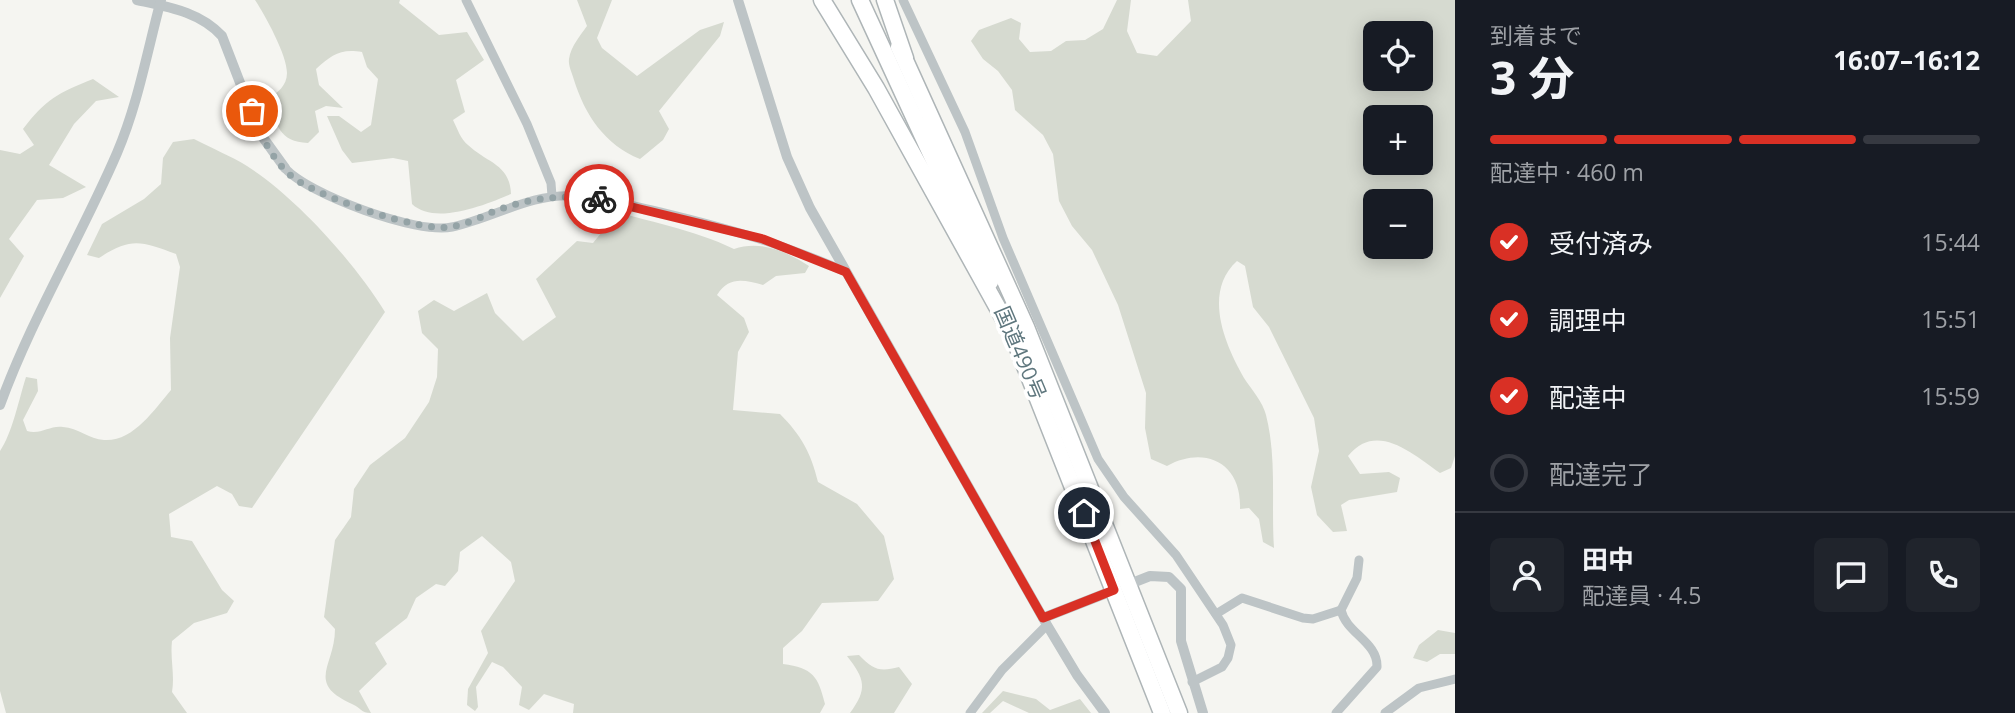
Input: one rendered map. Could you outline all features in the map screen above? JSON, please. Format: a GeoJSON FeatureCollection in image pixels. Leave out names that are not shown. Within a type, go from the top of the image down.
{"type":"FeatureCollection","features":[{"type":"Feature","properties":{"kind":"highway"},"geometry":{"type":"LineString","coordinates":[[822,0],[876,88],[1015,339]]}},
{"type":"Feature","properties":{"kind":"highway","name":"国道490号"},"geometry":{"type":"LineString","coordinates":[[860,0],[961,216],[1121,586],[1179,713]]}},
{"type":"Feature","properties":{"kind":"highway","name":"国道490号"},"geometry":{"type":"LineString","coordinates":[[877,0],[1026,327],[1121,586],[1161,713]]}},
{"type":"Feature","properties":{"kind":"highway"},"geometry":{"type":"LineString","coordinates":[[886,0],[905,58]]}},
{"type":"Feature","properties":{"kind":"street"},"geometry":{"type":"LineString","coordinates":[[137,0],[160,2],[193,14],[212,25],[222,36],[259,132],[285,168],[305,184],[334,197],[403,222],[436,228],[452,227],[505,207],[552,196],[615,201],[763,239],[846,272]]}},
{"type":"Feature","properties":{"kind":"street"},"geometry":{"type":"LineString","coordinates":[[466,0],[527,124],[551,183],[552,196]]}},
{"type":"Feature","properties":{"kind":"street"},"geometry":{"type":"LineString","coordinates":[[738,0],[787,157],[846,272],[1045,622],[1077,675],[1105,713]]}},
{"type":"Feature","properties":{"kind":"street"},"geometry":{"type":"LineString","coordinates":[[903,0],[965,132],[1003,238],[1098,459],[1124,497],[1176,555],[1216,614],[1231,645],[1228,658],[1222,667],[1192,682]]}},
{"type":"Feature","properties":{"kind":"street"},"geometry":{"type":"LineString","coordinates":[[0,405],[31,325],[116,154],[132,113],[160,2]]}},
{"type":"Feature","properties":{"kind":"street"},"geometry":{"type":"LineString","coordinates":[[1216,614],[1242,598],[1303,618],[1313,619],[1341,610],[1357,578],[1359,560]]}},
{"type":"Feature","properties":{"kind":"street"},"geometry":{"type":"LineString","coordinates":[[970,713],[1010,660],[1045,622],[1121,586],[1159,575],[1169,577],[1181,589],[1181,641],[1203,713]]}},
{"type":"Feature","properties":{"kind":"street"},"geometry":{"type":"LineString","coordinates":[[1336,713],[1377,667],[1377,659],[1370,647],[1347,623],[1341,610]]}},
{"type":"Feature","properties":{"kind":"street"},"geometry":{"type":"LineString","coordinates":[[1385,713],[1419,688],[1455,679]]}},
{"type":"Feature","properties":{"kind":"shaded area"},"geometry":{"type":"Polygon","coordinates":[[[255,0],[400,0],[399,3],[439,35],[467,32],[484,60],[456,80],[465,112],[453,120],[466,143],[507,176],[511,194],[461,211],[434,213],[412,204],[408,161],[393,158],[352,163],[342,150],[327,116],[339,116],[361,132],[371,125],[378,79],[367,67],[362,52],[348,51],[337,54],[316,69],[319,85],[343,108],[326,106],[315,111],[319,132],[308,143],[298,142],[285,135],[277,124],[268,99],[278,92],[287,78],[286,65],[275,35],[255,0]]]}},
{"type":"Feature","properties":{"kind":"shaded area"},"geometry":{"type":"Polygon","coordinates":[[[577,0],[612,0],[597,38],[602,48],[637,76],[700,30],[724,22],[720,36],[659,111],[669,129],[663,140],[640,159],[616,146],[607,137],[590,117],[579,93],[569,59],[574,45],[587,26],[577,0]]]}},
{"type":"Feature","properties":{"kind":"shaded area"},"geometry":{"type":"Polygon","coordinates":[[[1117,0],[1131,0],[1127,31],[1137,53],[1157,56],[1191,21],[1188,0],[1455,0],[1455,456],[1451,468],[1440,473],[1406,450],[1382,441],[1370,441],[1359,446],[1348,456],[1360,474],[1389,472],[1400,478],[1397,492],[1349,500],[1341,505],[1347,531],[1333,532],[1317,515],[1311,487],[1319,451],[1314,418],[1269,327],[1253,307],[1245,266],[1237,261],[1227,273],[1221,287],[1220,318],[1237,364],[1260,400],[1266,415],[1273,464],[1274,548],[1263,542],[1259,519],[1249,508],[1240,509],[1235,480],[1218,462],[1195,457],[1167,466],[1151,459],[1145,428],[1146,393],[1118,305],[1092,250],[1072,226],[1059,201],[1053,154],[1043,135],[1015,110],[1012,90],[998,71],[983,59],[971,41],[979,30],[1011,18],[1021,23],[1019,39],[1030,52],[1051,51],[1066,41],[1085,40],[1103,29],[1117,0]]]}},
{"type":"Feature","properties":{"kind":"shaded area"},"geometry":{"type":"Polygon","coordinates":[[[93,79],[119,97],[96,101],[74,124],[49,165],[86,187],[63,198],[37,200],[9,239],[24,256],[0,298],[0,150],[20,154],[34,145],[23,129],[39,110],[71,88],[93,79]]]}},
{"type":"Feature","properties":{"kind":"shaded area"},"geometry":{"type":"Polygon","coordinates":[[[194,139],[247,166],[285,195],[341,252],[385,312],[252,508],[239,506],[232,494],[217,486],[169,514],[171,537],[192,541],[222,590],[234,601],[227,613],[194,623],[172,641],[172,692],[187,713],[6,713],[0,691],[0,451],[12,426],[26,377],[37,379],[38,391],[23,420],[27,431],[63,427],[104,440],[124,436],[133,430],[171,390],[170,338],[180,267],[176,254],[136,243],[110,251],[99,258],[87,255],[102,224],[144,199],[161,184],[163,158],[173,142],[194,139]]]}},
{"type":"Feature","properties":{"kind":"shaded area"},"geometry":{"type":"Polygon","coordinates":[[[604,208],[686,231],[734,249],[753,246],[773,248],[809,266],[805,273],[776,276],[763,285],[732,282],[717,295],[744,318],[749,332],[738,352],[733,410],[780,414],[804,445],[818,482],[857,504],[884,536],[894,579],[878,601],[822,603],[802,631],[783,648],[783,664],[808,671],[817,680],[825,704],[820,713],[573,713],[574,704],[544,694],[529,710],[519,705],[522,687],[503,667],[492,662],[476,687],[478,707],[475,711],[467,705],[468,689],[488,653],[481,631],[515,581],[511,562],[482,536],[460,552],[458,571],[445,586],[436,584],[416,598],[407,618],[375,643],[387,664],[359,691],[371,713],[363,711],[338,696],[326,681],[335,629],[324,617],[335,540],[351,517],[354,489],[370,465],[405,438],[429,402],[437,377],[438,349],[422,333],[418,311],[434,300],[454,311],[487,293],[495,313],[523,341],[556,317],[536,279],[577,241],[593,243],[610,222],[603,211],[604,208]]]}},
{"type":"Feature","properties":{"kind":"shaded area"},"geometry":{"type":"Polygon","coordinates":[[[1438,630],[1455,633],[1455,654],[1440,654],[1427,662],[1413,658],[1419,645],[1438,630]]]}},
{"type":"Feature","properties":{"kind":"shaded area"},"geometry":{"type":"Polygon","coordinates":[[[859,655],[877,668],[899,667],[912,684],[894,713],[850,713],[860,697],[862,684],[858,671],[847,656],[859,655]]]}},
{"type":"Feature","properties":{"kind":"shaded area"},"geometry":{"type":"Polygon","coordinates":[[[1003,691],[1036,699],[1050,710],[1080,699],[1091,713],[1029,713],[1003,701],[990,713],[982,713],[1003,691]]]}},
{"type":"Feature","properties":{"kind":"way so far"},"geometry":{"type":"LineString","coordinates":[[252,111],[259,132],[271,153],[292,176],[334,197],[403,222],[436,228],[452,227],[505,207],[552,196],[599,199]]}},
{"type":"Feature","properties":{"kind":"route"},"geometry":{"type":"LineString","coordinates":[[599,199],[678,216],[763,239],[846,272],[1043,618],[1114,590],[1084,513]]}}]}
